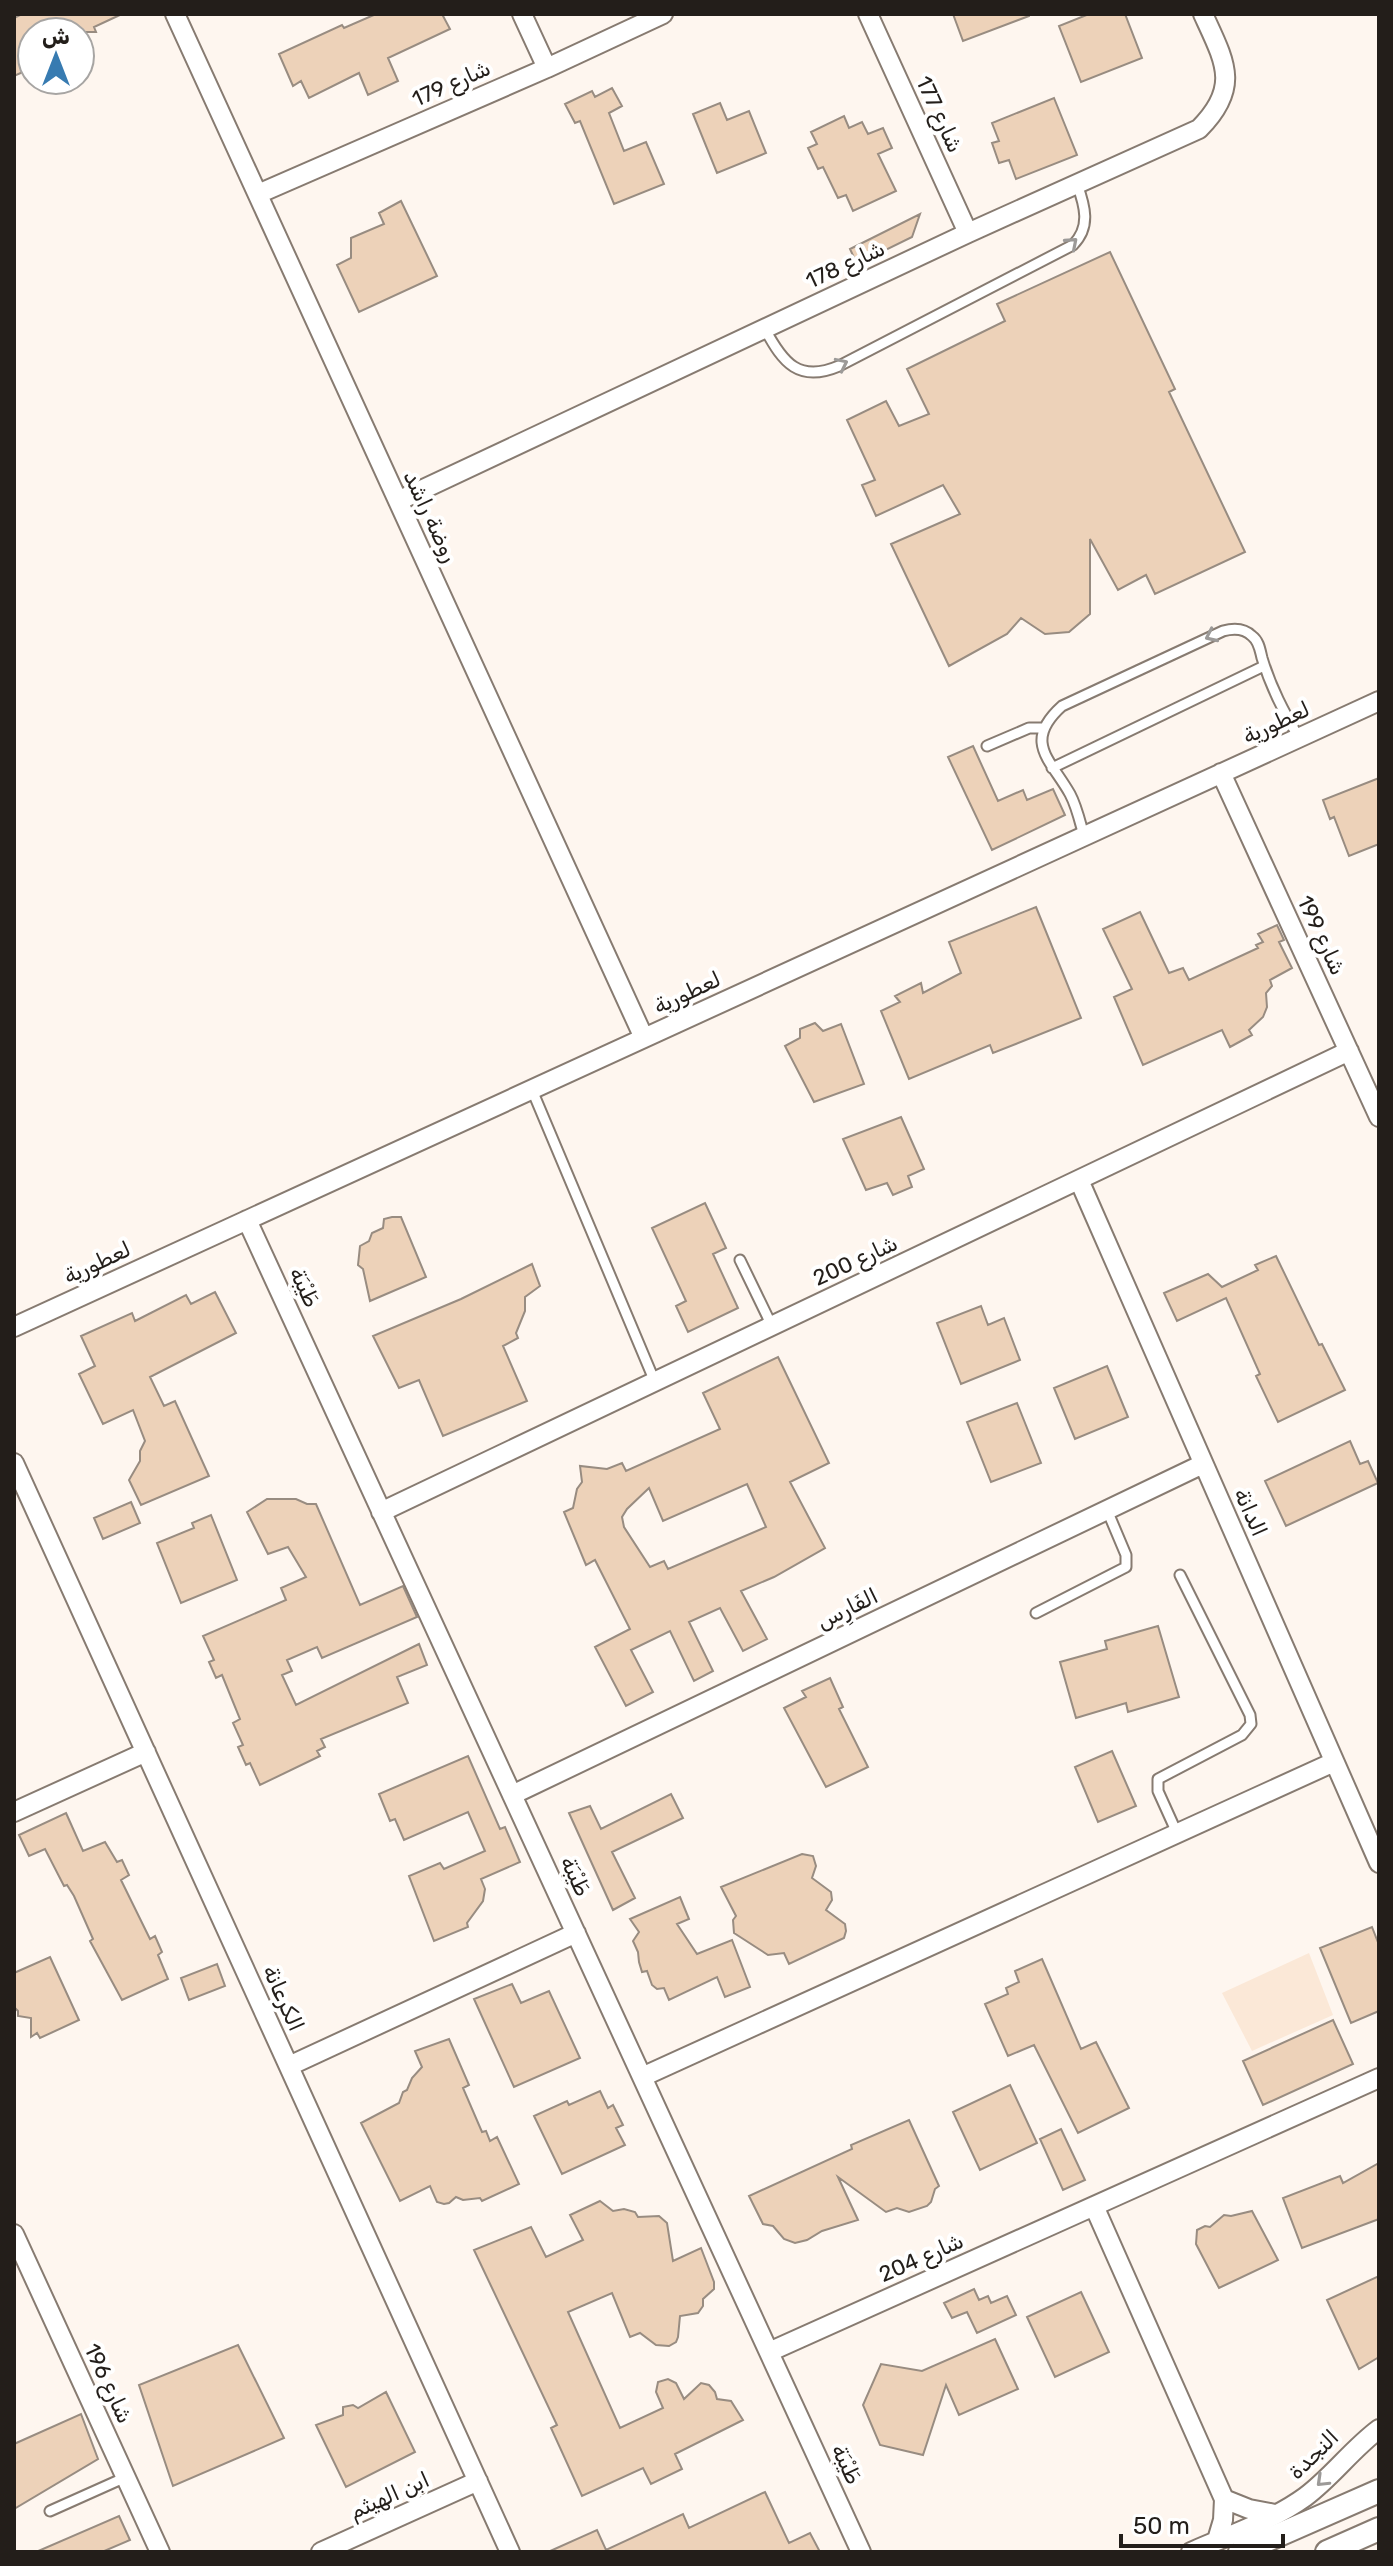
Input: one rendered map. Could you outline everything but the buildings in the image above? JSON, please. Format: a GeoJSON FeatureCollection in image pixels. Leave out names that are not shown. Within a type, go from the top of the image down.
{"type":"FeatureCollection","features":[{"type":"Feature","properties":{"kind":"street","name":"روضة راشد"},"geometry":{"type":"LineString","coordinates":[[175,14],[644,1038]]}},
{"type":"Feature","properties":{"kind":"street"},"geometry":{"type":"LineString","coordinates":[[522,14],[547,68]]}},
{"type":"Feature","properties":{"kind":"street","name":"شارع 179"},"geometry":{"type":"LineString","coordinates":[[258,194],[663,14]]}},
{"type":"Feature","properties":{"kind":"street","name":"شارع 177"},"geometry":{"type":"LineString","coordinates":[[868,14],[968,233]]}},
{"type":"Feature","properties":{"kind":"street","name":"شارع 178"},"geometry":{"type":"LineString","coordinates":[[398,501],[968,233],[1199,129],[1216,112],[1226,73],[1220,51],[1203,14]]}},
{"type":"Feature","properties":{"kind":"street","name":"لعطورية"},"geometry":{"type":"LineString","coordinates":[[14,1327],[1379,701]]}},
{"type":"Feature","properties":{"kind":"street","name":"شارع 199"},"geometry":{"type":"LineString","coordinates":[[1221,773],[1379,1117]]}},
{"type":"Feature","properties":{"kind":"street","name":"شارع 200"},"geometry":{"type":"LineString","coordinates":[[381,1512],[1349,1051]]}},
{"type":"Feature","properties":{"kind":"street","name":"الدانة"},"geometry":{"type":"LineString","coordinates":[[1079,1180],[1379,1863]]}},
{"type":"Feature","properties":{"kind":"street","name":"طَيْبَة"},"geometry":{"type":"LineString","coordinates":[[247,1220],[861,2552]]}},
{"type":"Feature","properties":{"kind":"street","name":"الكرعانة"},"geometry":{"type":"LineString","coordinates":[[14,1463],[510,2552]]}},
{"type":"Feature","properties":{"kind":"street","name":"الفَارِس"},"geometry":{"type":"LineString","coordinates":[[512,1795],[1203,1464]]}},
{"type":"Feature","properties":{"kind":"street"},"geometry":{"type":"LineString","coordinates":[[14,1812],[146,1752]]}},
{"type":"Feature","properties":{"kind":"street"},"geometry":{"type":"LineString","coordinates":[[642,2077],[1334,1762]]}},
{"type":"Feature","properties":{"kind":"street"},"geometry":{"type":"LineString","coordinates":[[289,2066],[576,1933]]}},
{"type":"Feature","properties":{"kind":"street","name":"شارع 204"},"geometry":{"type":"LineString","coordinates":[[769,2352],[1379,2078]]}},
{"type":"Feature","properties":{"kind":"street"},"geometry":{"type":"LineString","coordinates":[[1094,2206],[1224,2499],[1223,2520],[1217,2540]]}},
{"type":"Feature","properties":{"kind":"street","name":"شارع 196"},"geometry":{"type":"LineString","coordinates":[[14,2234],[160,2552]]}},
{"type":"Feature","properties":{"kind":"street","name":"النجدة"},"geometry":{"type":"LineString","coordinates":[[1191,2552],[1275,2514],[1306,2496],[1347,2455],[1379,2429]]}},
{"type":"Feature","properties":{"kind":"street"},"geometry":{"type":"LineString","coordinates":[[1240,2552],[1372,2494],[1379,2476]]}},
{"type":"Feature","properties":{"kind":"street","name":"ابن الهيثم"},"geometry":{"type":"LineString","coordinates":[[321,2552],[478,2481]]}},
{"type":"Feature","properties":{"kind":"street"},"geometry":{"type":"LineString","coordinates":[[1224,2499],[1249,2509],[1275,2514]]}},
{"type":"Feature","properties":{"kind":"street"},"geometry":{"type":"LineString","coordinates":[[1327,2552],[1379,2529]]}},
{"type":"Feature","properties":{"kind":"lane"},"geometry":{"type":"LineString","coordinates":[[765,329],[784,360],[796,369],[811,373],[839,366],[1073,245],[1080,238],[1086,220],[1077,184]]}},
{"type":"Feature","properties":{"kind":"lane"},"geometry":{"type":"LineString","coordinates":[[1084,836],[1074,803],[1045,757],[1042,742],[1044,728],[1051,716],[1062,706],[1223,631],[1233,628],[1251,634],[1257,642],[1273,693],[1299,738]]}},
{"type":"Feature","properties":{"kind":"lane"},"geometry":{"type":"LineString","coordinates":[[1052,768],[1264,666]]}},
{"type":"Feature","properties":{"kind":"lane"},"geometry":{"type":"LineString","coordinates":[[987,746],[1029,728],[1044,728]]}},
{"type":"Feature","properties":{"kind":"lane"},"geometry":{"type":"LineString","coordinates":[[531,1089],[655,1382]]}},
{"type":"Feature","properties":{"kind":"lane"},"geometry":{"type":"LineString","coordinates":[[740,1260],[772,1326]]}},
{"type":"Feature","properties":{"kind":"lane"},"geometry":{"type":"LineString","coordinates":[[1036,1613],[1126,1567],[1128,1559],[1107,1510]]}},
{"type":"Feature","properties":{"kind":"lane"},"geometry":{"type":"LineString","coordinates":[[1177,1833],[1158,1791],[1158,1779],[1247,1732],[1251,1724],[1250,1715],[1180,1575]]}},
{"type":"Feature","properties":{"kind":"lane"},"geometry":{"type":"LineString","coordinates":[[50,2511],[126,2477]]}},
{"type":"Feature","properties":{"kind":"shaded area"},"geometry":{"type":"Polygon","coordinates":[[[1309,1953],[1333,2015],[1252,2051],[1222,1993],[1309,1953]]]}}]}
